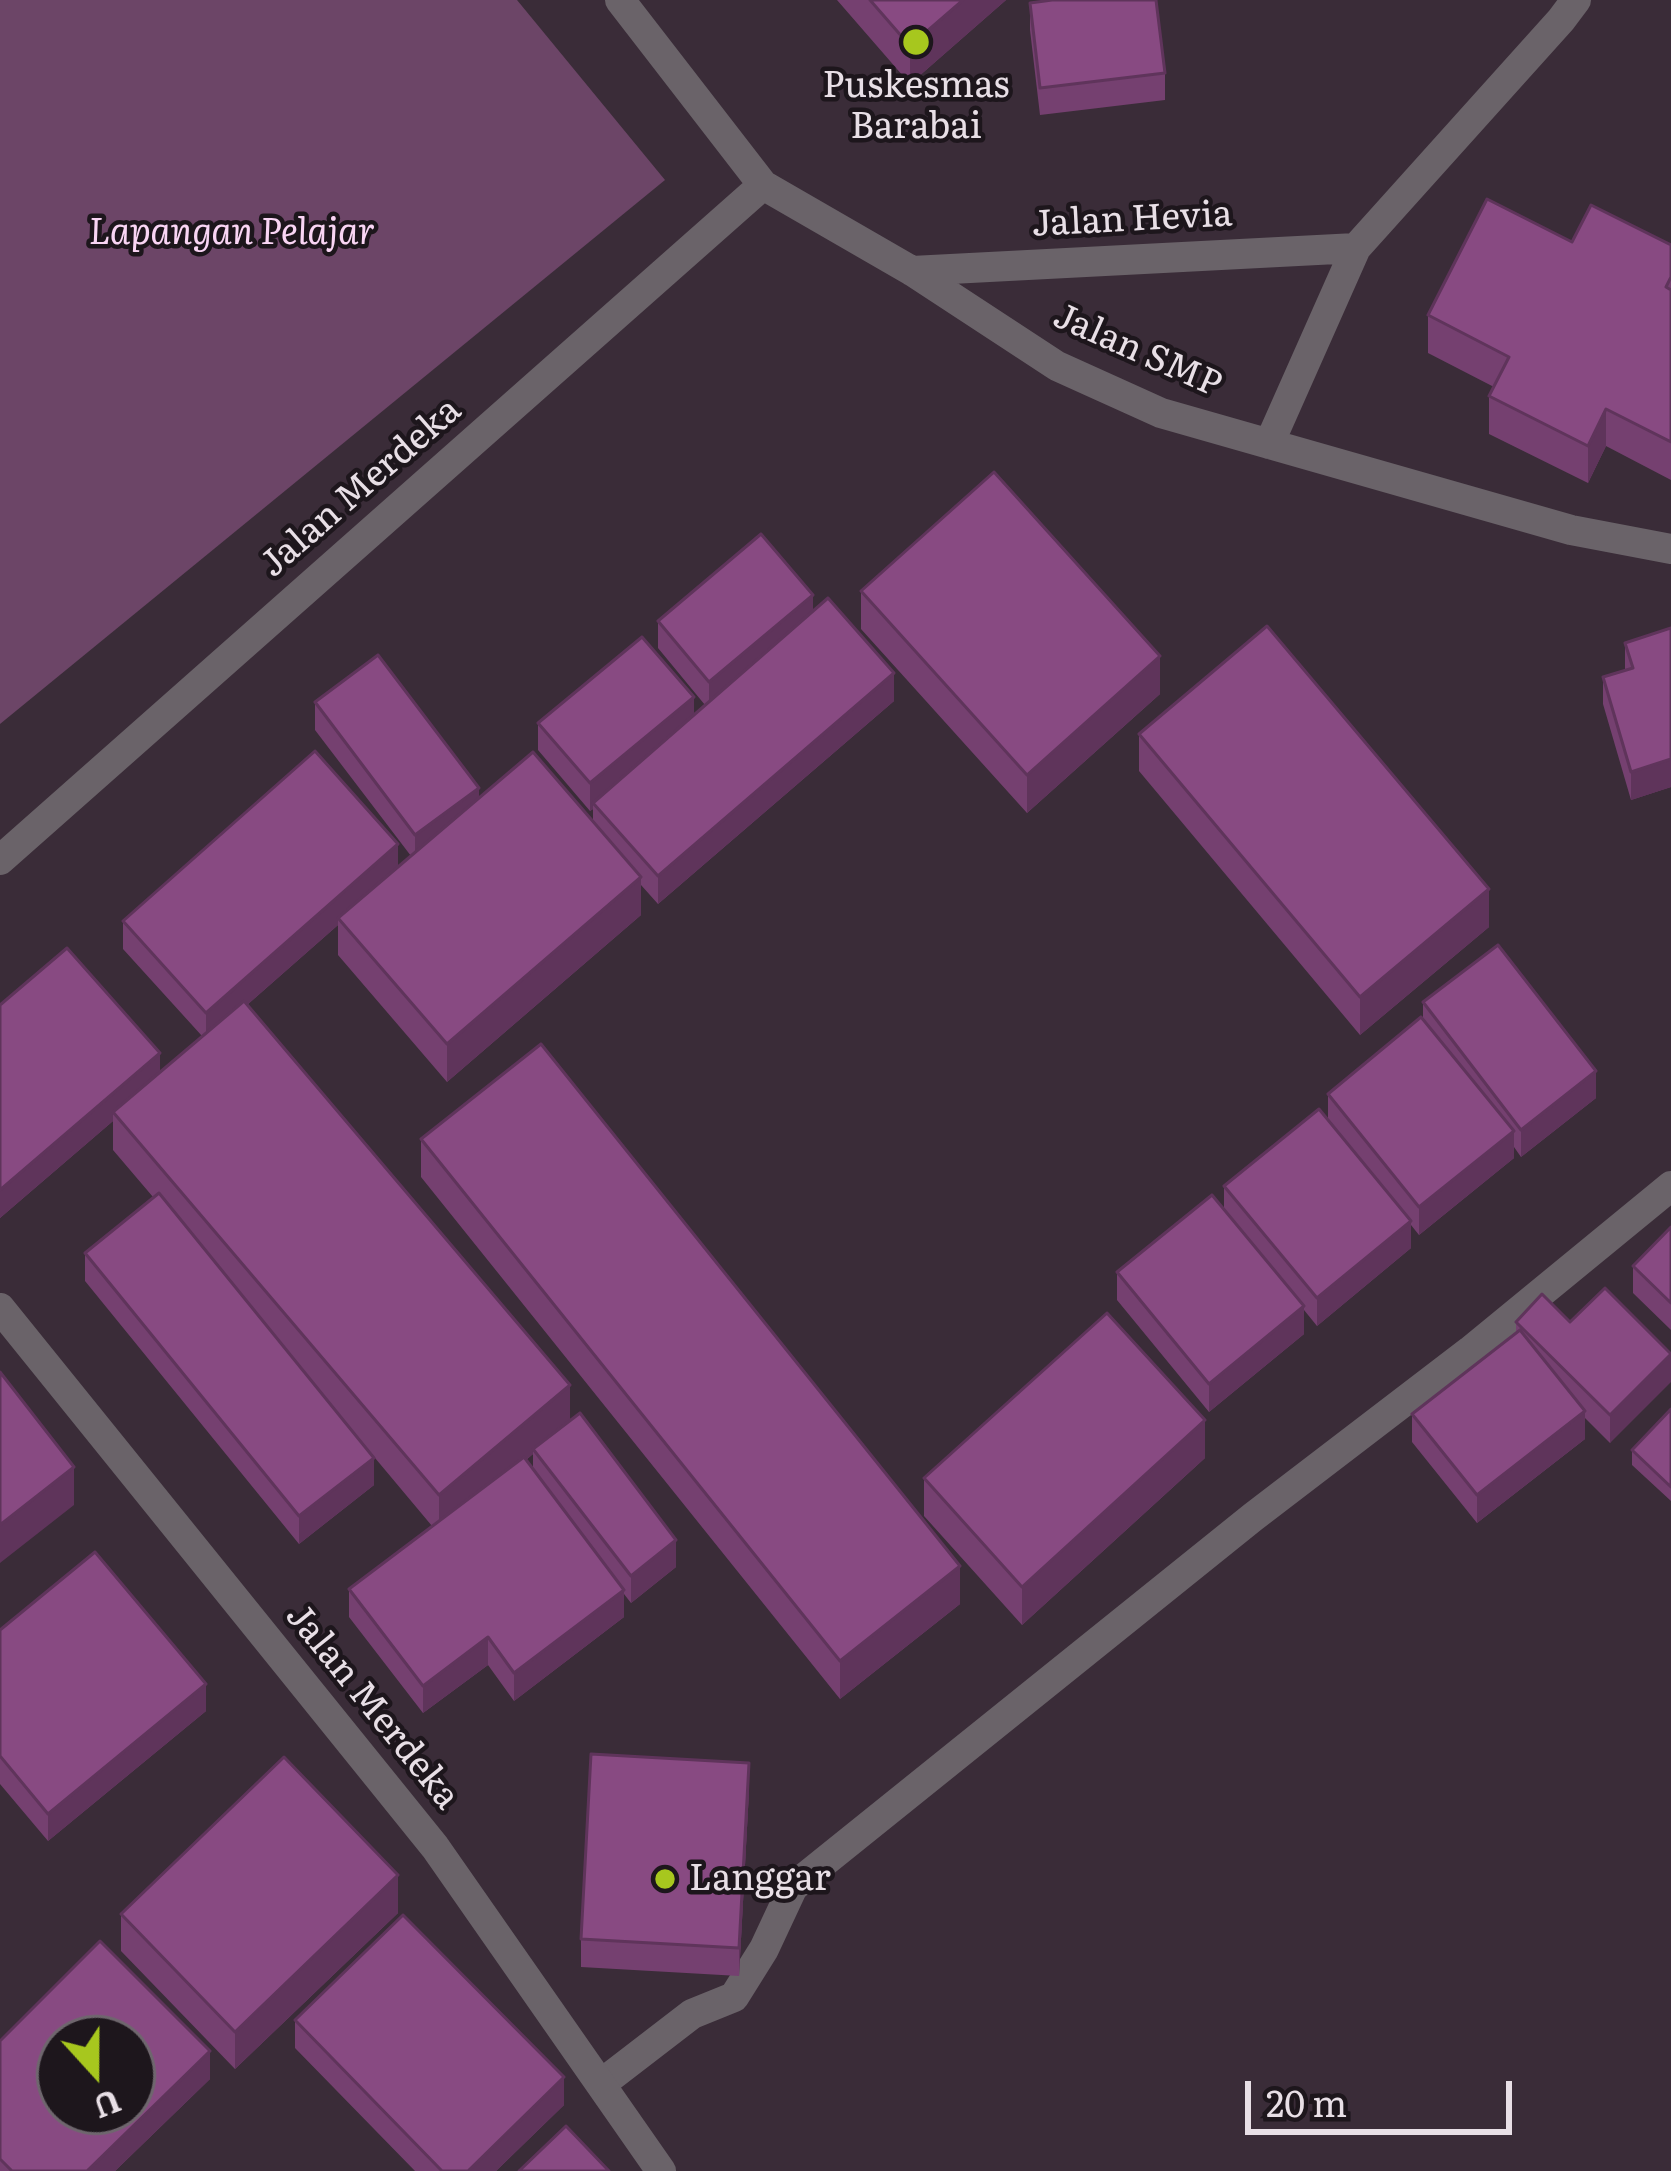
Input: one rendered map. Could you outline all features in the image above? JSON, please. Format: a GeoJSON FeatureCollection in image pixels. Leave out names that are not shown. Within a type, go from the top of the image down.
{"type":"FeatureCollection","features":[{"type":"Feature","properties":{"kind":"street","name":"Jalan SMP"},"geometry":{"type":"LineString","coordinates":[[620,0],[763,185],[912,271],[1057,366],[1161,413],[1570,530],[1671,549]]}},
{"type":"Feature","properties":{"kind":"street"},"geometry":{"type":"LineString","coordinates":[[1268,444],[1356,248],[1576,0]]}},
{"type":"Feature","properties":{"kind":"street","name":"Jalan Merdeka"},"geometry":{"type":"LineString","coordinates":[[4,848],[763,185]]}},
{"type":"Feature","properties":{"kind":"street","name":"Jalan Hevia"},"geometry":{"type":"LineString","coordinates":[[912,271],[1356,248]]}},
{"type":"Feature","properties":{"kind":"street"},"geometry":{"type":"LineString","coordinates":[[601,2084],[692,2014],[734,1996],[764,1949],[793,1887],[1671,1186]]}},
{"type":"Feature","properties":{"kind":"street","name":"Jalan Merdeka"},"geometry":{"type":"LineString","coordinates":[[0,1308],[435,1847],[661,2171]]}},
{"type":"Feature","properties":{"kind":"green space","name":"Lapangan Pelajar"},"geometry":{"type":"Polygon","coordinates":[[[0,0],[517,0],[665,180],[0,724],[0,0]]]}},
{"type":"Feature","properties":{"kind":"building"},"geometry":{"type":"Polygon","coordinates":[[[870,0],[963,0],[910,46],[870,0]]]}},
{"type":"Feature","properties":{"kind":"building"},"geometry":{"type":"Polygon","coordinates":[[[1156,0],[1165,73],[1040,88],[1030,3],[1156,0]]]}},
{"type":"Feature","properties":{"kind":"building"},"geometry":{"type":"Polygon","coordinates":[[[1487,199],[1572,242],[1591,205],[1671,245],[1671,277],[1666,287],[1671,290],[1671,442],[1606,409],[1588,446],[1489,396],[1509,357],[1428,315],[1487,199]]]}},
{"type":"Feature","properties":{"kind":"building"},"geometry":{"type":"Polygon","coordinates":[[[994,472],[1160,656],[1027,775],[861,591],[994,472]]]}},
{"type":"Feature","properties":{"kind":"building"},"geometry":{"type":"Polygon","coordinates":[[[761,534],[813,595],[709,682],[658,621],[761,534]]]}},
{"type":"Feature","properties":{"kind":"building"},"geometry":{"type":"Polygon","coordinates":[[[828,598],[894,673],[658,876],[593,803],[828,598]]]}},
{"type":"Feature","properties":{"kind":"building"},"geometry":{"type":"Polygon","coordinates":[[[1267,626],[1489,889],[1360,997],[1139,734],[1267,626]]]}},
{"type":"Feature","properties":{"kind":"building"},"geometry":{"type":"Polygon","coordinates":[[[1671,628],[1671,759],[1631,772],[1603,677],[1633,668],[1625,643],[1671,628]]]}},
{"type":"Feature","properties":{"kind":"building"},"geometry":{"type":"Polygon","coordinates":[[[642,637],[694,697],[590,783],[538,723],[642,637]]]}},
{"type":"Feature","properties":{"kind":"building"},"geometry":{"type":"Polygon","coordinates":[[[378,655],[479,788],[415,835],[315,702],[378,655]]]}},
{"type":"Feature","properties":{"kind":"building"},"geometry":{"type":"Polygon","coordinates":[[[315,751],[398,844],[206,1013],[123,921],[315,751]]]}},
{"type":"Feature","properties":{"kind":"building"},"geometry":{"type":"Polygon","coordinates":[[[533,752],[641,877],[447,1044],[338,918],[533,752]]]}},
{"type":"Feature","properties":{"kind":"building"},"geometry":{"type":"Polygon","coordinates":[[[1498,945],[1596,1071],[1521,1130],[1423,1002],[1498,945]]]}},
{"type":"Feature","properties":{"kind":"building"},"geometry":{"type":"Polygon","coordinates":[[[67,948],[160,1053],[0,1190],[0,1005],[67,948]]]}},
{"type":"Feature","properties":{"kind":"building"},"geometry":{"type":"Polygon","coordinates":[[[244,1001],[570,1385],[439,1495],[113,1112],[244,1001]]]}},
{"type":"Feature","properties":{"kind":"building"},"geometry":{"type":"Polygon","coordinates":[[[1421,1017],[1514,1131],[1419,1207],[1328,1094],[1421,1017]]]}},
{"type":"Feature","properties":{"kind":"building"},"geometry":{"type":"Polygon","coordinates":[[[541,1044],[960,1566],[840,1661],[421,1139],[541,1044]]]}},
{"type":"Feature","properties":{"kind":"building"},"geometry":{"type":"Polygon","coordinates":[[[1319,1109],[1411,1221],[1317,1298],[1224,1186],[1319,1109]]]}},
{"type":"Feature","properties":{"kind":"building"},"geometry":{"type":"Polygon","coordinates":[[[159,1193],[374,1458],[299,1516],[85,1253],[159,1193]]]}},
{"type":"Feature","properties":{"kind":"building"},"geometry":{"type":"Polygon","coordinates":[[[1212,1195],[1304,1306],[1209,1384],[1117,1272],[1212,1195]]]}},
{"type":"Feature","properties":{"kind":"building"},"geometry":{"type":"Polygon","coordinates":[[[1671,1227],[1671,1303],[1633,1266],[1671,1227]]]}},
{"type":"Feature","properties":{"kind":"building"},"geometry":{"type":"Polygon","coordinates":[[[1605,1288],[1671,1354],[1610,1415],[1516,1322],[1542,1294],[1570,1322],[1605,1288]]]}},
{"type":"Feature","properties":{"kind":"building"},"geometry":{"type":"Polygon","coordinates":[[[1107,1313],[1205,1420],[1022,1587],[924,1478],[1107,1313]]]}},
{"type":"Feature","properties":{"kind":"building"},"geometry":{"type":"Polygon","coordinates":[[[1520,1330],[1585,1411],[1477,1495],[1412,1414],[1520,1330]]]}},
{"type":"Feature","properties":{"kind":"building"},"geometry":{"type":"Polygon","coordinates":[[[0,1372],[74,1467],[0,1525],[0,1372]]]}},
{"type":"Feature","properties":{"kind":"building"},"geometry":{"type":"Polygon","coordinates":[[[1671,1409],[1671,1487],[1632,1450],[1671,1409]]]}},
{"type":"Feature","properties":{"kind":"building"},"geometry":{"type":"Polygon","coordinates":[[[580,1413],[676,1540],[631,1576],[533,1449],[580,1413]]]}},
{"type":"Feature","properties":{"kind":"building"},"geometry":{"type":"Polygon","coordinates":[[[524,1457],[624,1590],[514,1673],[488,1637],[423,1686],[349,1589],[524,1457]]]}},
{"type":"Feature","properties":{"kind":"building"},"geometry":{"type":"Polygon","coordinates":[[[95,1552],[206,1684],[48,1814],[0,1756],[0,1630],[95,1552]]]}},
{"type":"Feature","properties":{"kind":"building","name":"Langgar"},"geometry":{"type":"Polygon","coordinates":[[[591,1754],[749,1763],[739,1948],[581,1939],[591,1754]]]}},
{"type":"Feature","properties":{"kind":"building"},"geometry":{"type":"Polygon","coordinates":[[[284,1757],[398,1875],[235,2032],[121,1914],[284,1757]]]}},
{"type":"Feature","properties":{"kind":"building"},"geometry":{"type":"Polygon","coordinates":[[[403,1915],[564,2077],[468,2171],[442,2171],[295,2020],[403,1915]]]}},
{"type":"Feature","properties":{"kind":"building"},"geometry":{"type":"Polygon","coordinates":[[[100,1941],[210,2051],[156,2104],[156,2015],[36,2015],[36,2135],[124,2135],[87,2171],[12,2171],[0,2159],[0,2041],[100,1941]]]}},
{"type":"Feature","properties":{"kind":"building"},"geometry":{"type":"Polygon","coordinates":[[[566,2126],[609,2171],[519,2171],[566,2126]]]}},
{"type":"Feature","properties":{"kind":"place","name":"Puskesmas Barabai"},"geometry":{"type":"Point","coordinates":[916,42]}},
{"type":"Feature","properties":{"kind":"place","name":"Langgar"},"geometry":{"type":"Point","coordinates":[665,1879]}}]}
